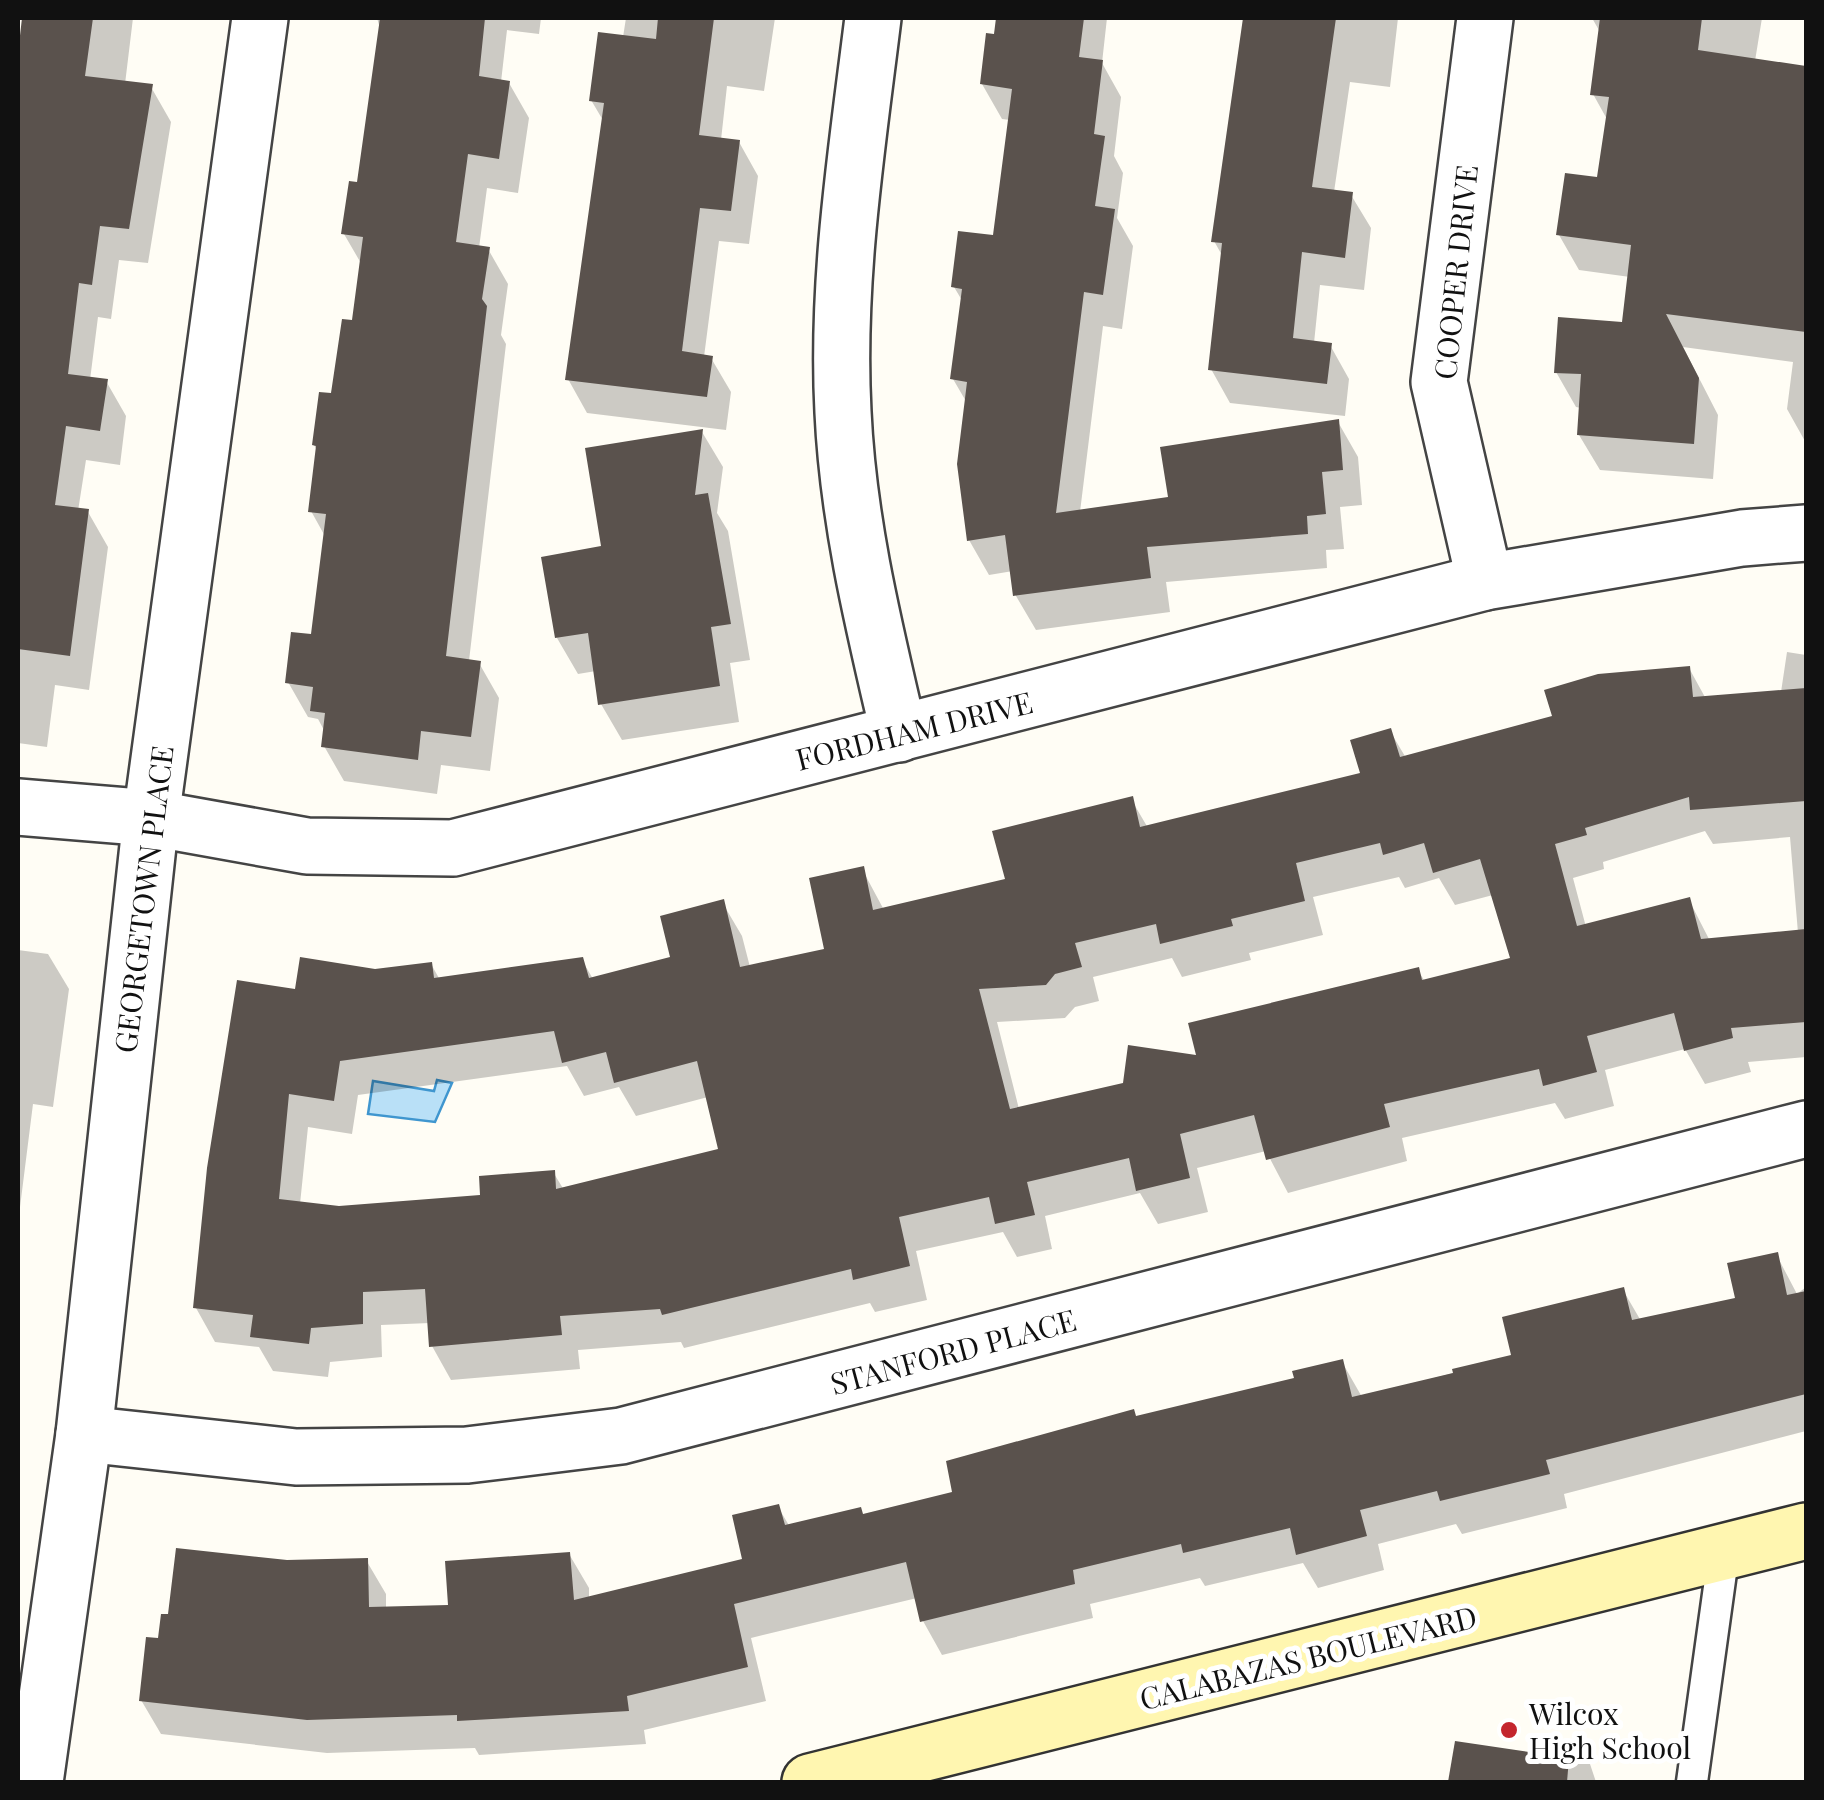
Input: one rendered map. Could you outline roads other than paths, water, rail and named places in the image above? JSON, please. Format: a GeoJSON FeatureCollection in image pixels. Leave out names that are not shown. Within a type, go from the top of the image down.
{"type":"FeatureCollection","features":[{"type":"Feature","properties":{"kind":"street","name":"GEORGETOWN PLACE"},"geometry":{"type":"LineString","coordinates":[[35,1782],[84,1434],[151,818],[260,18]]}},
{"type":"Feature","properties":{"kind":"street"},"geometry":{"type":"LineString","coordinates":[[873,18],[846,236],[842,411],[858,564],[900,734]]}},
{"type":"Feature","properties":{"kind":"street","name":"COOPER DRIVE"},"geometry":{"type":"LineString","coordinates":[[1485,18],[1439,382],[1485,582]]}},
{"type":"Feature","properties":{"kind":"street","name":"FORDHAM DRIVE"},"geometry":{"type":"LineString","coordinates":[[18,807],[151,818],[307,846],[453,848],[1485,582],[1742,538],[1806,534]]}},
{"type":"Feature","properties":{"kind":"street","name":"STANFORD PLACE"},"geometry":{"type":"LineString","coordinates":[[84,1434],[296,1456],[467,1455],[622,1436],[1806,1129]]}},
{"type":"Feature","properties":{"kind":"street","name":"CALABAZAS BOULEVARD"},"geometry":{"type":"LineString","coordinates":[[810,1782],[1806,1531]]}},
{"type":"Feature","properties":{"kind":"lane"},"geometry":{"type":"LineString","coordinates":[[1692,1782],[1724,1551]]}},
{"type":"Feature","properties":{"kind":"water"},"geometry":{"type":"Polygon","coordinates":[[[437,1080],[452,1083],[435,1122],[368,1114],[373,1081],[434,1091],[437,1080]]]}},
{"type":"Feature","properties":{"kind":"place","name":"Wilcox High School"},"geometry":{"type":"Point","coordinates":[1509,1730]}}]}
